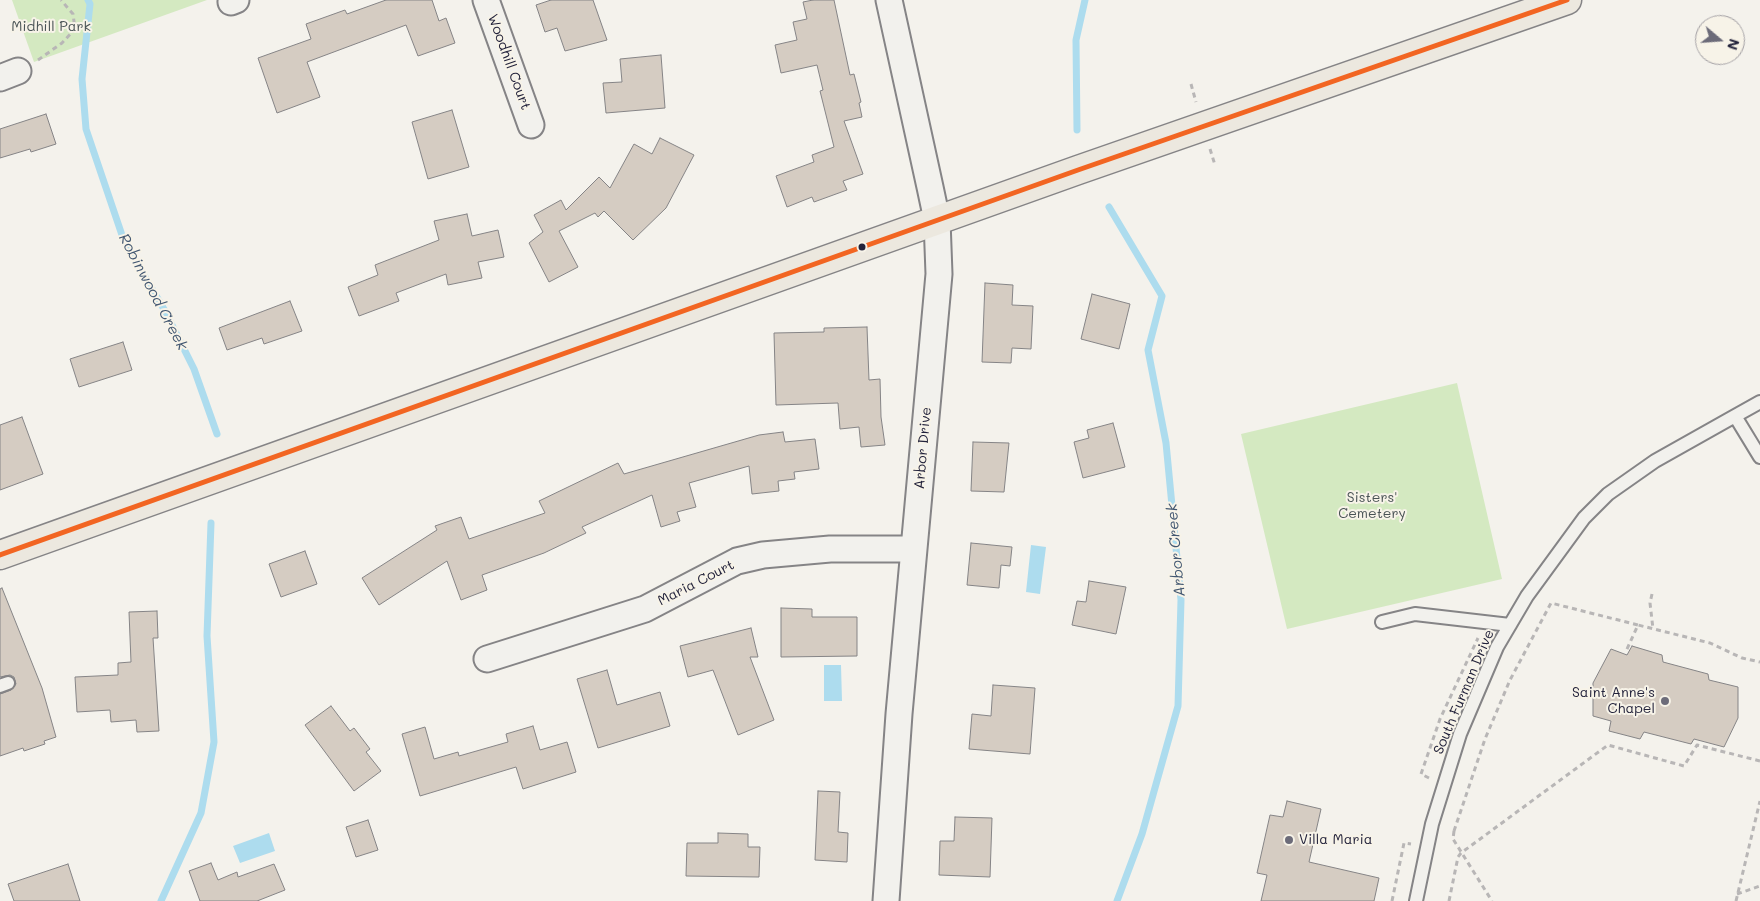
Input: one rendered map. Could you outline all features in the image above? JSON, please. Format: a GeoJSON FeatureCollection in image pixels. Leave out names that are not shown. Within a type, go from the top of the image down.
{"type":"FeatureCollection","features":[{"type":"Feature","properties":{"kind":"main road"},"geometry":{"type":"LineString","coordinates":[[0,555],[936,220],[1567,0]]}},
{"type":"Feature","properties":{"kind":"street","name":"Woodhill Court"},"geometry":{"type":"LineString","coordinates":[[486,0],[531,125]]}},
{"type":"Feature","properties":{"kind":"street","name":"Arbor Drive"},"geometry":{"type":"LineString","coordinates":[[886,901],[899,714],[939,274],[936,220],[889,0]]}},
{"type":"Feature","properties":{"kind":"street","name":"Maria Court"},"geometry":{"type":"LineString","coordinates":[[487,659],[645,609],[737,561],[763,555],[830,549],[914,549]]}},
{"type":"Feature","properties":{"kind":"lane","name":"South Furman Drive"},"geometry":{"type":"LineString","coordinates":[[1416,901],[1432,824],[1460,734],[1497,646],[1555,556],[1584,518],[1608,494],[1655,461],[1760,402]]}},
{"type":"Feature","properties":{"kind":"lane"},"geometry":{"type":"LineString","coordinates":[[1735,416],[1760,456]]}},
{"type":"Feature","properties":{"kind":"lane"},"geometry":{"type":"LineString","coordinates":[[1382,622],[1415,614],[1510,625]]}},
{"type":"Feature","properties":{"kind":"path"},"geometry":{"type":"LineString","coordinates":[[45,55],[62,43],[75,29],[73,14],[61,0]]}},
{"type":"Feature","properties":{"kind":"path"},"geometry":{"type":"LineString","coordinates":[[1652,594],[1650,603],[1653,629]]}},
{"type":"Feature","properties":{"kind":"path"},"geometry":{"type":"LineString","coordinates":[[1492,901],[1453,839],[1454,831],[1488,731],[1510,680],[1551,603],[1710,643],[1742,658],[1760,662]]}},
{"type":"Feature","properties":{"kind":"path"},"geometry":{"type":"LineString","coordinates":[[1627,649],[1638,625]]}},
{"type":"Feature","properties":{"kind":"path"},"geometry":{"type":"LineString","coordinates":[[1450,901],[1458,857],[1461,853],[1608,745],[1684,766],[1697,745],[1760,761]]}},
{"type":"Feature","properties":{"kind":"path"},"geometry":{"type":"LineString","coordinates":[[1736,901],[1760,801]]}},
{"type":"Feature","properties":{"kind":"path"},"geometry":{"type":"LineString","coordinates":[[1445,828],[1454,831]]}},
{"type":"Feature","properties":{"kind":"path"},"geometry":{"type":"LineString","coordinates":[[1737,894],[1760,886]]}},
{"type":"Feature","properties":{"kind":"green space","name":"Midhill Park"},"geometry":{"type":"Polygon","coordinates":[[[12,0],[207,0],[34,62],[12,0]]]}},
{"type":"Feature","properties":{"kind":"green space","name":"Sisters' Cemetery"},"geometry":{"type":"Polygon","coordinates":[[[1457,383],[1502,579],[1287,629],[1241,434],[1457,383]]]}},
{"type":"Feature","properties":{"kind":"water"},"geometry":{"type":"Polygon","coordinates":[[[1031,545],[1046,547],[1040,594],[1026,592],[1031,545]]]}},
{"type":"Feature","properties":{"kind":"water"},"geometry":{"type":"Polygon","coordinates":[[[824,665],[841,665],[842,701],[824,701],[824,665]]]}},
{"type":"Feature","properties":{"kind":"water"},"geometry":{"type":"Polygon","coordinates":[[[269,833],[275,851],[240,863],[233,846],[269,833]]]}},
{"type":"Feature","properties":{"kind":"building"},"geometry":{"type":"Polygon","coordinates":[[[386,0],[432,0],[439,21],[446,18],[455,43],[418,56],[406,25],[307,62],[320,97],[277,113],[258,58],[311,39],[306,24],[345,10],[347,14],[386,0]]]}},
{"type":"Feature","properties":{"kind":"building"},"geometry":{"type":"Polygon","coordinates":[[[551,0],[593,0],[607,40],[565,51],[557,28],[545,32],[536,5],[551,0]]]}},
{"type":"Feature","properties":{"kind":"building"},"geometry":{"type":"Polygon","coordinates":[[[834,0],[850,75],[854,74],[861,102],[859,103],[862,117],[844,121],[863,174],[843,181],[847,190],[814,202],[812,197],[787,207],[776,176],[814,162],[812,155],[834,147],[820,91],[823,90],[817,65],[781,73],[775,45],[797,40],[793,22],[807,19],[803,2],[834,0]]]}},
{"type":"Feature","properties":{"kind":"building"},"geometry":{"type":"Polygon","coordinates":[[[661,55],[665,108],[606,113],[603,83],[622,82],[620,59],[661,55]]]}},
{"type":"Feature","properties":{"kind":"building"},"geometry":{"type":"Polygon","coordinates":[[[452,110],[469,167],[428,179],[412,122],[452,110]]]}},
{"type":"Feature","properties":{"kind":"building"},"geometry":{"type":"Polygon","coordinates":[[[46,114],[56,144],[31,152],[30,149],[0,158],[0,129],[46,114]]]}},
{"type":"Feature","properties":{"kind":"building"},"geometry":{"type":"Polygon","coordinates":[[[660,138],[694,155],[666,208],[633,240],[604,211],[598,217],[595,213],[559,231],[578,267],[549,282],[529,243],[543,232],[534,215],[561,200],[566,210],[599,177],[610,188],[634,144],[652,154],[660,138]]]}},
{"type":"Feature","properties":{"kind":"building"},"geometry":{"type":"Polygon","coordinates":[[[467,214],[472,236],[498,230],[504,257],[478,262],[482,278],[448,285],[446,274],[396,293],[399,301],[359,316],[348,287],[378,275],[375,265],[439,240],[434,221],[467,214]]]}},
{"type":"Feature","properties":{"kind":"building"},"geometry":{"type":"Polygon","coordinates":[[[985,283],[1013,285],[1012,305],[1033,306],[1031,349],[1012,348],[1011,363],[982,362],[985,283]]]}},
{"type":"Feature","properties":{"kind":"building"},"geometry":{"type":"Polygon","coordinates":[[[1092,294],[1130,304],[1119,349],[1081,339],[1092,294]]]}},
{"type":"Feature","properties":{"kind":"building"},"geometry":{"type":"Polygon","coordinates":[[[290,301],[302,331],[264,344],[262,338],[227,350],[219,328],[290,301]]]}},
{"type":"Feature","properties":{"kind":"building"},"geometry":{"type":"Polygon","coordinates":[[[867,327],[869,380],[880,379],[881,417],[885,445],[861,447],[859,427],[840,429],[838,403],[776,405],[774,333],[824,332],[824,328],[867,327]]]}},
{"type":"Feature","properties":{"kind":"building"},"geometry":{"type":"Polygon","coordinates":[[[123,342],[132,370],[79,387],[70,359],[123,342]]]}},
{"type":"Feature","properties":{"kind":"building"},"geometry":{"type":"Polygon","coordinates":[[[22,417],[43,474],[0,490],[0,425],[22,417]]]}},
{"type":"Feature","properties":{"kind":"building"},"geometry":{"type":"Polygon","coordinates":[[[1113,423],[1125,467],[1083,478],[1074,442],[1089,438],[1087,430],[1113,423]]]}},
{"type":"Feature","properties":{"kind":"building"},"geometry":{"type":"Polygon","coordinates":[[[783,432],[785,442],[815,439],[819,469],[794,472],[795,479],[778,481],[779,491],[752,494],[749,466],[689,483],[696,507],[677,512],[680,521],[661,527],[652,495],[582,527],[586,533],[544,553],[482,575],[487,590],[461,600],[447,561],[379,605],[362,578],[437,530],[435,526],[461,517],[469,539],[545,513],[539,501],[618,463],[624,474],[759,435],[783,432]]]}},
{"type":"Feature","properties":{"kind":"building"},"geometry":{"type":"Polygon","coordinates":[[[973,442],[1009,443],[1004,492],[971,491],[973,442]]]}},
{"type":"Feature","properties":{"kind":"building"},"geometry":{"type":"Polygon","coordinates":[[[971,543],[1012,547],[1010,566],[1001,565],[999,588],[967,585],[971,543]]]}},
{"type":"Feature","properties":{"kind":"building"},"geometry":{"type":"Polygon","coordinates":[[[305,551],[317,584],[281,597],[269,564],[305,551]]]}},
{"type":"Feature","properties":{"kind":"building"},"geometry":{"type":"Polygon","coordinates":[[[1089,581],[1126,587],[1116,634],[1072,625],[1077,601],[1086,602],[1089,581]]]}},
{"type":"Feature","properties":{"kind":"building"},"geometry":{"type":"Polygon","coordinates":[[[2,588],[42,688],[56,737],[44,741],[45,744],[24,751],[23,748],[0,756],[0,694],[11,690],[16,684],[14,677],[10,675],[0,677],[0,589],[2,588]]]}},
{"type":"Feature","properties":{"kind":"building"},"geometry":{"type":"Polygon","coordinates":[[[781,608],[812,609],[812,617],[857,617],[857,656],[781,657],[781,608]]]}},
{"type":"Feature","properties":{"kind":"building"},"geometry":{"type":"Polygon","coordinates":[[[157,611],[158,638],[153,638],[159,731],[137,732],[136,720],[111,722],[110,710],[77,712],[75,677],[118,675],[118,663],[131,662],[129,612],[157,611]]]}},
{"type":"Feature","properties":{"kind":"building"},"geometry":{"type":"Polygon","coordinates":[[[751,628],[758,657],[750,657],[774,720],[738,735],[713,670],[688,677],[680,646],[751,628]]]}},
{"type":"Feature","properties":{"kind":"building","name":"Saint Anne's Chapel"},"geometry":{"type":"Polygon","coordinates":[[[1632,646],[1662,655],[1663,662],[1708,674],[1709,680],[1738,687],[1738,718],[1724,747],[1694,739],[1691,744],[1644,732],[1640,739],[1609,731],[1611,721],[1593,716],[1593,683],[1611,649],[1627,655],[1632,646]]]}},
{"type":"Feature","properties":{"kind":"building"},"geometry":{"type":"Polygon","coordinates":[[[607,670],[617,705],[660,692],[670,726],[598,748],[577,679],[607,670]]]}},
{"type":"Feature","properties":{"kind":"building"},"geometry":{"type":"Polygon","coordinates":[[[993,685],[1035,688],[1030,754],[969,749],[972,714],[991,716],[993,685]]]}},
{"type":"Feature","properties":{"kind":"building"},"geometry":{"type":"Polygon","coordinates":[[[331,706],[350,731],[354,728],[370,749],[366,752],[381,771],[354,791],[305,725],[331,706]]]}},
{"type":"Feature","properties":{"kind":"building"},"geometry":{"type":"Polygon","coordinates":[[[533,726],[540,750],[567,742],[576,772],[523,789],[516,767],[420,796],[402,734],[425,727],[434,759],[458,752],[459,756],[508,742],[506,734],[533,726]]]}},
{"type":"Feature","properties":{"kind":"building"},"geometry":{"type":"Polygon","coordinates":[[[818,791],[840,792],[838,832],[848,833],[847,862],[815,860],[818,791]]]}},
{"type":"Feature","properties":{"kind":"building","name":"Villa Maria"},"geometry":{"type":"Polygon","coordinates":[[[1287,801],[1321,809],[1309,862],[1379,878],[1374,901],[1261,901],[1267,875],[1257,873],[1270,815],[1283,817],[1287,801]]]}},
{"type":"Feature","properties":{"kind":"building"},"geometry":{"type":"Polygon","coordinates":[[[955,817],[992,818],[990,877],[939,875],[940,841],[954,841],[955,817]]]}},
{"type":"Feature","properties":{"kind":"building"},"geometry":{"type":"Polygon","coordinates":[[[368,820],[378,850],[356,857],[346,827],[368,820]]]}},
{"type":"Feature","properties":{"kind":"building"},"geometry":{"type":"Polygon","coordinates":[[[718,833],[748,834],[748,847],[760,847],[759,877],[686,876],[687,843],[718,843],[718,833]]]}},
{"type":"Feature","properties":{"kind":"building"},"geometry":{"type":"Polygon","coordinates":[[[211,863],[218,880],[237,872],[238,877],[274,864],[285,890],[257,901],[200,901],[189,871],[211,863]]]}},
{"type":"Feature","properties":{"kind":"building"},"geometry":{"type":"Polygon","coordinates":[[[68,864],[80,901],[14,901],[8,884],[68,864]]]}},
{"type":"Feature","properties":{"kind":"waterway","name":"Robinwood Creek"},"geometry":{"type":"LineString","coordinates":[[88,0],[90,4],[82,79],[86,129],[124,241],[165,311],[194,369],[217,434]]}},
{"type":"Feature","properties":{"kind":"waterway","name":"Arbor Creek"},"geometry":{"type":"LineString","coordinates":[[1077,130],[1076,40],[1085,0]]}},
{"type":"Feature","properties":{"kind":"waterway","name":"Arbor Creek"},"geometry":{"type":"LineString","coordinates":[[1109,207],[1162,296],[1148,350],[1166,443],[1181,600],[1178,706],[1142,834],[1117,901]]}},
{"type":"Feature","properties":{"kind":"waterway","name":"Robinwood Creek"},"geometry":{"type":"LineString","coordinates":[[161,901],[201,813],[214,742],[207,636],[211,523]]}},
{"type":"Feature","properties":{"kind":"transit line"},"geometry":{"type":"LineString","coordinates":[[0,555],[1078,170],[1567,0]]}},
{"type":"Feature","properties":{"kind":"place","name":"Saint Anne's Chapel"},"geometry":{"type":"Point","coordinates":[1665,701]}},
{"type":"Feature","properties":{"kind":"place","name":"Villa Maria"},"geometry":{"type":"Point","coordinates":[1289,840]}}]}
